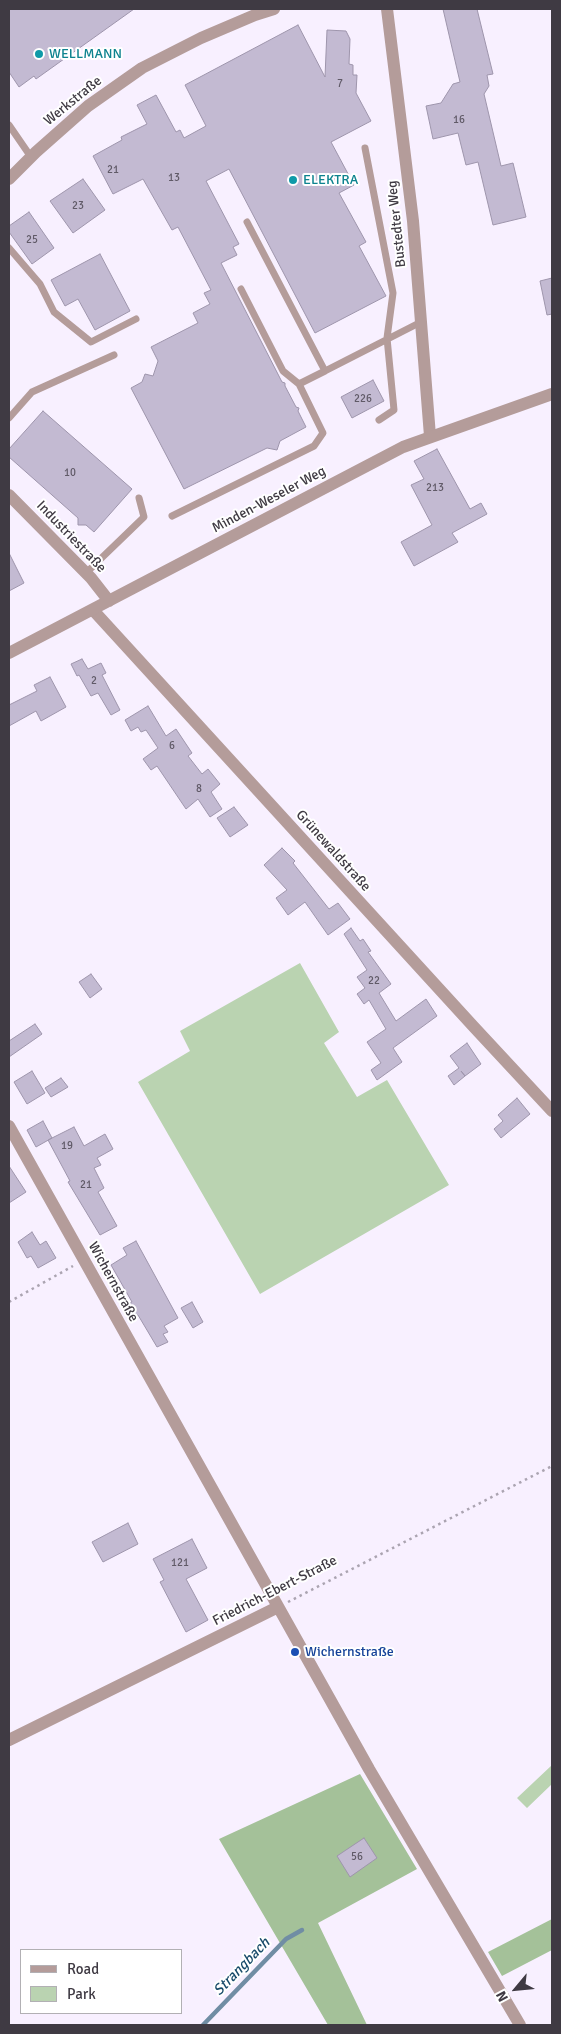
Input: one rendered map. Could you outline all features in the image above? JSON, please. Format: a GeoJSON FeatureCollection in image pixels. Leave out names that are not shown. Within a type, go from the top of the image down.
{"type":"FeatureCollection","features":[{"type":"Feature","properties":{"kind":"street","name":"Werkstraße"},"geometry":{"type":"LineString","coordinates":[[9,179],[88,106],[142,68],[201,38],[254,15],[274,9]]}},
{"type":"Feature","properties":{"kind":"street","name":"Bustedter Weg"},"geometry":{"type":"LineString","coordinates":[[387,9],[413,221],[430,436]]}},
{"type":"Feature","properties":{"kind":"street","name":"Minden-Weseler Weg"},"geometry":{"type":"LineString","coordinates":[[9,653],[396,451],[430,436],[552,394]]}},
{"type":"Feature","properties":{"kind":"street","name":"Industriestraße"},"geometry":{"type":"LineString","coordinates":[[9,495],[86,573],[109,601]]}},
{"type":"Feature","properties":{"kind":"street","name":"Grünewaldstraße"},"geometry":{"type":"LineString","coordinates":[[92,610],[552,1110]]}},
{"type":"Feature","properties":{"kind":"street","name":"Wichernstraße"},"geometry":{"type":"LineString","coordinates":[[9,1126],[369,1769],[520,2025]]}},
{"type":"Feature","properties":{"kind":"street","name":"Friedrich-Ebert-Straße"},"geometry":{"type":"LineString","coordinates":[[9,1740],[278,1607]]}},
{"type":"Feature","properties":{"kind":"lane"},"geometry":{"type":"LineString","coordinates":[[9,125],[31,157]]}},
{"type":"Feature","properties":{"kind":"lane"},"geometry":{"type":"LineString","coordinates":[[365,148],[394,293],[388,338],[394,410],[379,420]]}},
{"type":"Feature","properties":{"kind":"lane"},"geometry":{"type":"LineString","coordinates":[[247,222],[325,371]]}},
{"type":"Feature","properties":{"kind":"lane"},"geometry":{"type":"LineString","coordinates":[[9,248],[40,284],[54,312],[91,342],[136,319]]}},
{"type":"Feature","properties":{"kind":"lane"},"geometry":{"type":"LineString","coordinates":[[172,516],[314,446],[323,433],[299,384],[283,371],[241,289]]}},
{"type":"Feature","properties":{"kind":"lane"},"geometry":{"type":"LineString","coordinates":[[299,384],[421,322]]}},
{"type":"Feature","properties":{"kind":"lane"},"geometry":{"type":"LineString","coordinates":[[9,418],[32,392],[114,356]]}},
{"type":"Feature","properties":{"kind":"lane"},"geometry":{"type":"LineString","coordinates":[[86,573],[144,518],[140,498]]}},
{"type":"Feature","properties":{"kind":"path"},"geometry":{"type":"LineString","coordinates":[[9,1302],[84,1260]]}},
{"type":"Feature","properties":{"kind":"path","name":"Friedrich-Ebert-Straße"},"geometry":{"type":"LineString","coordinates":[[278,1607],[552,1466]]}},
{"type":"Feature","properties":{"kind":"green space"},"geometry":{"type":"Polygon","coordinates":[[[300,963],[339,1032],[324,1043],[357,1097],[387,1080],[449,1185],[260,1294],[138,1082],[190,1051],[180,1031],[300,963]]]}},
{"type":"Feature","properties":{"kind":"green space"},"geometry":{"type":"Polygon","coordinates":[[[552,1765],[552,1784],[527,1808],[517,1798],[552,1765]]]}},
{"type":"Feature","properties":{"kind":"green space"},"geometry":{"type":"Polygon","coordinates":[[[360,1774],[417,1869],[318,1923],[367,2025],[328,2025],[219,1839],[360,1774]]]}},
{"type":"Feature","properties":{"kind":"green space"},"geometry":{"type":"Polygon","coordinates":[[[552,1919],[552,1950],[502,1976],[488,1952],[552,1919]]]}},
{"type":"Feature","properties":{"kind":"building","name":"WELLMANN"},"geometry":{"type":"Polygon","coordinates":[[[9,9],[134,9],[36,79],[34,76],[19,87],[9,72],[9,9]]]}},
{"type":"Feature","properties":{"kind":"building"},"geometry":{"type":"Polygon","coordinates":[[[443,9],[477,9],[493,74],[487,75],[489,86],[484,94],[501,166],[513,163],[526,217],[493,225],[478,162],[466,165],[458,133],[433,139],[426,106],[441,103],[453,84],[460,82],[443,9]]]}},
{"type":"Feature","properties":{"kind":"building"},"geometry":{"type":"Polygon","coordinates":[[[298,25],[325,77],[327,30],[346,31],[350,39],[349,64],[353,65],[353,75],[357,75],[356,93],[371,121],[331,142],[354,185],[339,193],[366,242],[359,246],[386,296],[315,333],[229,169],[206,181],[239,244],[233,247],[237,255],[221,263],[282,382],[285,383],[296,407],[299,408],[298,411],[306,427],[280,441],[277,450],[267,448],[184,489],[131,388],[142,382],[145,374],[153,376],[158,361],[151,347],[198,323],[193,313],[210,304],[204,293],[211,290],[178,227],[172,230],[143,179],[113,194],[93,156],[122,140],[121,137],[147,124],[137,105],[156,95],[176,132],[180,130],[184,138],[206,126],[185,85],[298,25]]]}},
{"type":"Feature","properties":{"kind":"building"},"geometry":{"type":"Polygon","coordinates":[[[83,179],[105,210],[73,233],[50,201],[83,179]]]}},
{"type":"Feature","properties":{"kind":"building"},"geometry":{"type":"Polygon","coordinates":[[[29,212],[54,248],[32,264],[9,232],[9,226],[29,212]]]}},
{"type":"Feature","properties":{"kind":"building"},"geometry":{"type":"Polygon","coordinates":[[[100,254],[130,311],[95,330],[78,299],[65,306],[51,280],[100,254]]]}},
{"type":"Feature","properties":{"kind":"building"},"geometry":{"type":"Polygon","coordinates":[[[552,278],[552,314],[547,315],[540,281],[552,278]]]}},
{"type":"Feature","properties":{"kind":"building"},"geometry":{"type":"Polygon","coordinates":[[[373,380],[384,401],[352,418],[341,397],[373,380]]]}},
{"type":"Feature","properties":{"kind":"building"},"geometry":{"type":"Polygon","coordinates":[[[43,411],[132,489],[94,532],[86,525],[78,525],[78,518],[9,457],[9,449],[43,411]]]}},
{"type":"Feature","properties":{"kind":"building"},"geometry":{"type":"Polygon","coordinates":[[[437,449],[470,509],[481,503],[487,514],[452,533],[458,542],[414,566],[401,542],[432,525],[411,485],[424,479],[414,461],[437,449]]]}},
{"type":"Feature","properties":{"kind":"building"},"geometry":{"type":"Polygon","coordinates":[[[9,553],[24,583],[9,591],[9,553]]]}},
{"type":"Feature","properties":{"kind":"building"},"geometry":{"type":"Polygon","coordinates":[[[82,659],[88,669],[101,663],[106,673],[102,675],[120,710],[111,715],[98,693],[91,696],[71,664],[82,659]]]}},
{"type":"Feature","properties":{"kind":"building"},"geometry":{"type":"Polygon","coordinates":[[[50,677],[66,707],[41,721],[36,711],[9,726],[9,705],[37,691],[34,685],[50,677]]]}},
{"type":"Feature","properties":{"kind":"building"},"geometry":{"type":"Polygon","coordinates":[[[148,706],[166,736],[176,729],[192,753],[188,756],[202,774],[208,769],[220,784],[211,792],[222,809],[210,817],[198,799],[186,809],[157,766],[151,770],[143,759],[158,748],[146,730],[141,732],[138,727],[131,731],[125,720],[148,706]]]}},
{"type":"Feature","properties":{"kind":"building"},"geometry":{"type":"Polygon","coordinates":[[[234,807],[248,825],[230,837],[217,818],[234,807]]]}},
{"type":"Feature","properties":{"kind":"building"},"geometry":{"type":"Polygon","coordinates":[[[282,848],[295,861],[293,863],[329,909],[338,903],[350,919],[328,935],[305,902],[288,915],[276,898],[287,890],[264,865],[282,848]]]}},
{"type":"Feature","properties":{"kind":"building"},"geometry":{"type":"Polygon","coordinates":[[[351,928],[360,941],[363,939],[371,951],[368,952],[391,984],[379,993],[396,1021],[426,999],[437,1016],[393,1048],[402,1062],[377,1080],[371,1070],[381,1063],[367,1042],[386,1029],[369,1000],[364,1004],[357,994],[365,988],[357,977],[367,970],[344,934],[351,928]]]}},
{"type":"Feature","properties":{"kind":"building"},"geometry":{"type":"Polygon","coordinates":[[[91,974],[102,989],[90,998],[79,982],[91,974]]]}},
{"type":"Feature","properties":{"kind":"building"},"geometry":{"type":"Polygon","coordinates":[[[35,1024],[42,1034],[9,1057],[9,1041],[35,1024]]]}},
{"type":"Feature","properties":{"kind":"building"},"geometry":{"type":"Polygon","coordinates":[[[467,1043],[481,1064],[454,1085],[448,1076],[459,1068],[450,1056],[467,1043]]]}},
{"type":"Feature","properties":{"kind":"building"},"geometry":{"type":"Polygon","coordinates":[[[32,1071],[45,1093],[27,1104],[14,1082],[32,1071]]]}},
{"type":"Feature","properties":{"kind":"building"},"geometry":{"type":"Polygon","coordinates":[[[61,1078],[68,1087],[51,1097],[45,1088],[61,1078]]]}},
{"type":"Feature","properties":{"kind":"building"},"geometry":{"type":"Polygon","coordinates":[[[517,1098],[530,1114],[501,1138],[494,1129],[503,1121],[498,1115],[517,1098]]]}},
{"type":"Feature","properties":{"kind":"building"},"geometry":{"type":"Polygon","coordinates":[[[43,1121],[52,1138],[36,1147],[27,1130],[43,1121]]]}},
{"type":"Feature","properties":{"kind":"building"},"geometry":{"type":"Polygon","coordinates":[[[74,1127],[84,1146],[105,1134],[113,1149],[97,1158],[101,1165],[94,1168],[104,1188],[98,1192],[117,1226],[100,1235],[68,1182],[70,1181],[48,1140],[74,1127]]]}},
{"type":"Feature","properties":{"kind":"building"},"geometry":{"type":"Polygon","coordinates":[[[9,1166],[26,1192],[9,1203],[9,1166]]]}},
{"type":"Feature","properties":{"kind":"building"},"geometry":{"type":"Polygon","coordinates":[[[32,1232],[40,1245],[46,1241],[56,1258],[38,1268],[31,1256],[27,1258],[18,1242],[32,1232]]]}},
{"type":"Feature","properties":{"kind":"building"},"geometry":{"type":"Polygon","coordinates":[[[136,1241],[178,1318],[164,1326],[168,1332],[163,1334],[168,1342],[157,1347],[138,1315],[133,1317],[127,1304],[132,1302],[111,1265],[127,1255],[123,1248],[136,1241]]]}},
{"type":"Feature","properties":{"kind":"building"},"geometry":{"type":"Polygon","coordinates":[[[192,1302],[203,1322],[193,1328],[181,1308],[192,1302]]]}},
{"type":"Feature","properties":{"kind":"building"},"geometry":{"type":"Polygon","coordinates":[[[128,1523],[138,1544],[103,1562],[92,1542],[128,1523]]]}},
{"type":"Feature","properties":{"kind":"building"},"geometry":{"type":"Polygon","coordinates":[[[192,1539],[207,1568],[186,1579],[208,1620],[186,1632],[160,1582],[164,1580],[153,1559],[192,1539]]]}},
{"type":"Feature","properties":{"kind":"building"},"geometry":{"type":"Polygon","coordinates":[[[364,1838],[377,1858],[350,1877],[337,1856],[364,1838]]]}},
{"type":"Feature","properties":{"kind":"waterway","name":"Strangbach"},"geometry":{"type":"LineString","coordinates":[[203,2025],[286,1939],[302,1930]]}},
{"type":"Feature","properties":{"kind":"place","name":"WELLMANN"},"geometry":{"type":"Point","coordinates":[39,54]}},
{"type":"Feature","properties":{"kind":"place","name":"ELEKTRA"},"geometry":{"type":"Point","coordinates":[293,180]}},
{"type":"Feature","properties":{"kind":"place","name":"Wichernstraße"},"geometry":{"type":"Point","coordinates":[295,1652]}}]}
